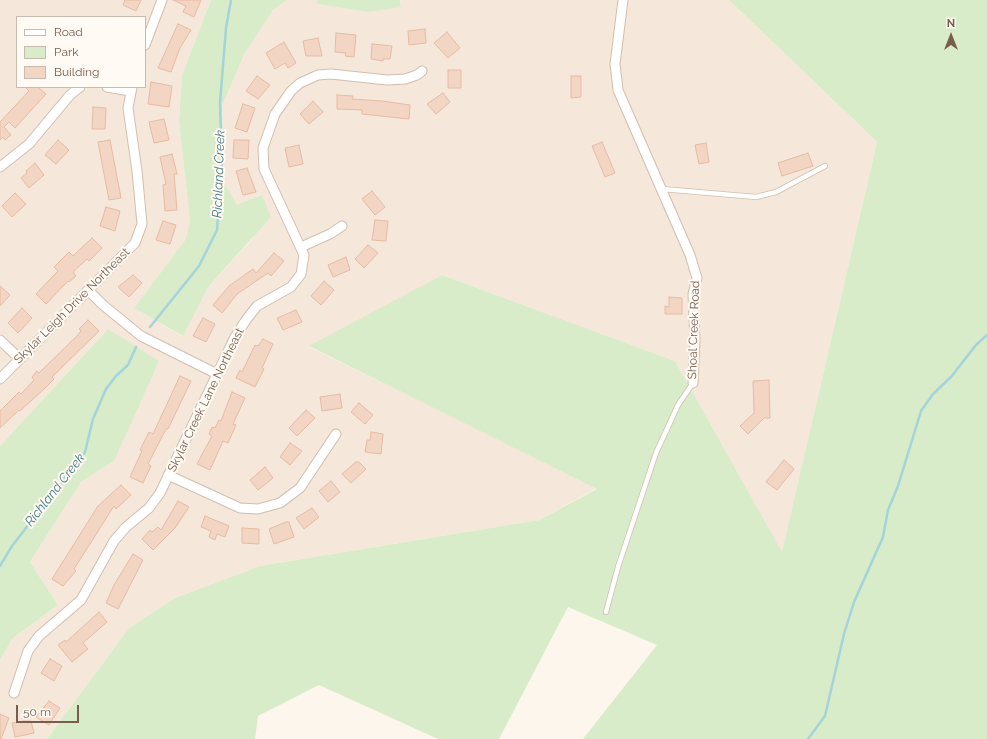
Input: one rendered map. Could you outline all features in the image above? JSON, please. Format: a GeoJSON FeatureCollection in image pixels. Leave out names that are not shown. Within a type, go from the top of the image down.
{"type":"FeatureCollection","features":[{"type":"Feature","properties":{"kind":"street"},"geometry":{"type":"LineString","coordinates":[[146,42],[162,0]]}},
{"type":"Feature","properties":{"kind":"street","name":"Shoal Creek Road"},"geometry":{"type":"LineString","coordinates":[[623,0],[614,64],[618,90],[690,255],[697,278],[693,294],[695,341],[693,383]]}},
{"type":"Feature","properties":{"kind":"street","name":"Skylar Creek Lane Northeast"},"geometry":{"type":"LineString","coordinates":[[14,693],[28,651],[39,636],[81,600],[114,541],[126,527],[150,508],[160,494],[235,337],[258,306],[291,287],[302,274],[304,255],[264,169],[263,148],[275,114],[291,91],[300,83],[318,75],[331,74],[387,80],[405,79],[422,71]]}},
{"type":"Feature","properties":{"kind":"street"},"geometry":{"type":"LineString","coordinates":[[0,167],[29,144],[70,95],[79,88]]}},
{"type":"Feature","properties":{"kind":"street"},"geometry":{"type":"LineString","coordinates":[[119,88],[131,89]]}},
{"type":"Feature","properties":{"kind":"street","name":"Skylar Leigh Drive Northeast"},"geometry":{"type":"LineString","coordinates":[[0,379],[135,243],[142,224],[137,171],[128,108],[131,89]]}},
{"type":"Feature","properties":{"kind":"street"},"geometry":{"type":"LineString","coordinates":[[301,247],[330,234],[342,226]]}},
{"type":"Feature","properties":{"kind":"street"},"geometry":{"type":"LineString","coordinates":[[88,290],[103,305],[141,336],[217,374]]}},
{"type":"Feature","properties":{"kind":"street"},"geometry":{"type":"LineString","coordinates":[[0,340],[20,358]]}},
{"type":"Feature","properties":{"kind":"street"},"geometry":{"type":"LineString","coordinates":[[168,476],[240,508],[258,509],[280,503],[300,488],[336,434]]}},
{"type":"Feature","properties":{"kind":"lane"},"geometry":{"type":"LineString","coordinates":[[662,189],[756,197],[776,192],[825,166]]}},
{"type":"Feature","properties":{"kind":"lane","name":"Shoal Creek Road"},"geometry":{"type":"LineString","coordinates":[[606,612],[618,567],[656,453],[678,405],[693,383]]}},
{"type":"Feature","properties":{"kind":"shaded area"},"geometry":{"type":"Polygon","coordinates":[[[0,0],[211,0],[182,75],[179,121],[190,222],[185,240],[134,308],[182,336],[209,286],[253,238],[224,182],[222,106],[244,55],[273,10],[287,0],[316,0],[319,4],[401,6],[400,0],[729,0],[877,142],[782,553],[675,361],[442,275],[310,347],[597,488],[539,520],[260,566],[175,598],[129,628],[47,739],[0,739],[0,660],[13,638],[58,605],[30,562],[81,482],[114,461],[108,329],[0,446],[0,0]]]}},
{"type":"Feature","properties":{"kind":"green space"},"geometry":{"type":"Polygon","coordinates":[[[211,0],[287,0],[273,10],[244,55],[222,106],[224,182],[237,205],[262,195],[271,217],[209,286],[183,336],[134,308],[185,240],[190,222],[179,121],[182,75],[211,0]]]}},
{"type":"Feature","properties":{"kind":"green space"},"geometry":{"type":"Polygon","coordinates":[[[316,0],[400,0],[401,7],[370,12],[318,4],[316,0]]]}},
{"type":"Feature","properties":{"kind":"green space"},"geometry":{"type":"Polygon","coordinates":[[[729,0],[987,0],[987,739],[583,739],[657,645],[568,607],[499,739],[438,739],[319,685],[258,716],[255,739],[47,739],[129,628],[175,598],[260,566],[539,520],[597,489],[309,346],[442,275],[675,361],[782,552],[877,142],[729,0]]]}},
{"type":"Feature","properties":{"kind":"green space"},"geometry":{"type":"Polygon","coordinates":[[[108,329],[159,361],[114,461],[81,482],[30,562],[58,605],[13,638],[0,660],[0,446],[108,329]]]}},
{"type":"Feature","properties":{"kind":"building"},"geometry":{"type":"Polygon","coordinates":[[[125,0],[141,0],[136,11],[123,5],[125,0]]]}},
{"type":"Feature","properties":{"kind":"building"},"geometry":{"type":"Polygon","coordinates":[[[173,0],[201,0],[194,17],[183,12],[186,6],[173,0]]]}},
{"type":"Feature","properties":{"kind":"building"},"geometry":{"type":"Polygon","coordinates":[[[178,24],[191,30],[180,48],[171,72],[158,68],[178,24]]]}},
{"type":"Feature","properties":{"kind":"building"},"geometry":{"type":"Polygon","coordinates":[[[425,29],[426,43],[409,45],[408,31],[425,29]]]}},
{"type":"Feature","properties":{"kind":"building"},"geometry":{"type":"Polygon","coordinates":[[[447,32],[460,48],[448,58],[434,43],[447,32]]]}},
{"type":"Feature","properties":{"kind":"building"},"geometry":{"type":"Polygon","coordinates":[[[336,33],[356,35],[354,57],[345,56],[346,53],[335,52],[336,33]]]}},
{"type":"Feature","properties":{"kind":"building"},"geometry":{"type":"Polygon","coordinates":[[[318,38],[322,56],[306,56],[303,41],[318,38]]]}},
{"type":"Feature","properties":{"kind":"building"},"geometry":{"type":"Polygon","coordinates":[[[284,42],[296,63],[288,68],[285,63],[275,69],[266,53],[284,42]]]}},
{"type":"Feature","properties":{"kind":"building"},"geometry":{"type":"Polygon","coordinates":[[[372,44],[392,46],[390,59],[383,59],[383,61],[371,59],[372,44]]]}},
{"type":"Feature","properties":{"kind":"building"},"geometry":{"type":"Polygon","coordinates":[[[448,70],[461,70],[461,88],[448,88],[448,70]]]}},
{"type":"Feature","properties":{"kind":"building"},"geometry":{"type":"Polygon","coordinates":[[[257,76],[270,85],[258,99],[246,91],[257,76]]]}},
{"type":"Feature","properties":{"kind":"building"},"geometry":{"type":"Polygon","coordinates":[[[571,76],[581,76],[581,97],[571,98],[571,76]]]}},
{"type":"Feature","properties":{"kind":"building"},"geometry":{"type":"Polygon","coordinates":[[[151,82],[172,86],[169,107],[148,104],[151,82]]]}},
{"type":"Feature","properties":{"kind":"building"},"geometry":{"type":"Polygon","coordinates":[[[26,88],[39,88],[46,94],[15,128],[9,122],[4,127],[11,135],[5,140],[3,137],[0,140],[0,122],[29,91],[26,88]]]}},
{"type":"Feature","properties":{"kind":"building"},"geometry":{"type":"Polygon","coordinates":[[[443,93],[450,102],[436,114],[427,104],[443,93]]]}},
{"type":"Feature","properties":{"kind":"building"},"geometry":{"type":"Polygon","coordinates":[[[337,95],[353,96],[352,99],[410,105],[409,119],[362,114],[362,110],[337,109],[337,95]]]}},
{"type":"Feature","properties":{"kind":"building"},"geometry":{"type":"Polygon","coordinates":[[[313,101],[323,112],[309,124],[300,114],[313,101]]]}},
{"type":"Feature","properties":{"kind":"building"},"geometry":{"type":"Polygon","coordinates":[[[243,104],[255,108],[247,132],[235,128],[243,104]]]}},
{"type":"Feature","properties":{"kind":"building"},"geometry":{"type":"Polygon","coordinates":[[[93,107],[106,108],[105,129],[92,129],[93,107]]]}},
{"type":"Feature","properties":{"kind":"building"},"geometry":{"type":"Polygon","coordinates":[[[164,119],[169,140],[154,143],[149,122],[164,119]]]}},
{"type":"Feature","properties":{"kind":"building"},"geometry":{"type":"Polygon","coordinates":[[[58,140],[69,150],[56,164],[45,155],[58,140]]]}},
{"type":"Feature","properties":{"kind":"building"},"geometry":{"type":"Polygon","coordinates":[[[110,140],[121,198],[109,200],[98,142],[110,140]]]}},
{"type":"Feature","properties":{"kind":"building"},"geometry":{"type":"Polygon","coordinates":[[[234,140],[249,140],[248,159],[233,158],[234,140]]]}},
{"type":"Feature","properties":{"kind":"building"},"geometry":{"type":"Polygon","coordinates":[[[602,142],[615,173],[605,177],[592,146],[602,142]]]}},
{"type":"Feature","properties":{"kind":"building"},"geometry":{"type":"Polygon","coordinates":[[[706,143],[709,162],[699,164],[695,145],[706,143]]]}},
{"type":"Feature","properties":{"kind":"building"},"geometry":{"type":"Polygon","coordinates":[[[299,145],[303,164],[289,167],[285,148],[299,145]]]}},
{"type":"Feature","properties":{"kind":"building"},"geometry":{"type":"Polygon","coordinates":[[[808,153],[813,166],[782,176],[778,163],[808,153]]]}},
{"type":"Feature","properties":{"kind":"building"},"geometry":{"type":"Polygon","coordinates":[[[172,154],[177,174],[174,174],[177,210],[165,211],[163,185],[166,184],[160,157],[172,154]]]}},
{"type":"Feature","properties":{"kind":"building"},"geometry":{"type":"Polygon","coordinates":[[[35,163],[44,175],[29,188],[21,178],[35,163]]]}},
{"type":"Feature","properties":{"kind":"building"},"geometry":{"type":"Polygon","coordinates":[[[247,168],[256,192],[243,195],[236,171],[247,168]]]}},
{"type":"Feature","properties":{"kind":"building"},"geometry":{"type":"Polygon","coordinates":[[[372,191],[385,207],[375,215],[362,199],[372,191]]]}},
{"type":"Feature","properties":{"kind":"building"},"geometry":{"type":"Polygon","coordinates":[[[15,193],[26,204],[12,217],[2,206],[15,193]]]}},
{"type":"Feature","properties":{"kind":"building"},"geometry":{"type":"Polygon","coordinates":[[[106,207],[120,211],[115,231],[100,226],[106,207]]]}},
{"type":"Feature","properties":{"kind":"building"},"geometry":{"type":"Polygon","coordinates":[[[375,220],[388,221],[386,241],[372,240],[375,220]]]}},
{"type":"Feature","properties":{"kind":"building"},"geometry":{"type":"Polygon","coordinates":[[[163,221],[176,225],[170,244],[156,240],[163,221]]]}},
{"type":"Feature","properties":{"kind":"building"},"geometry":{"type":"Polygon","coordinates":[[[92,238],[102,248],[89,261],[87,259],[73,272],[76,276],[69,282],[68,281],[46,304],[36,294],[58,271],[54,267],[69,252],[73,256],[92,238]]]}},
{"type":"Feature","properties":{"kind":"building"},"geometry":{"type":"Polygon","coordinates":[[[368,245],[378,253],[364,268],[355,259],[368,245]]]}},
{"type":"Feature","properties":{"kind":"building"},"geometry":{"type":"Polygon","coordinates":[[[274,253],[284,261],[271,276],[268,273],[237,294],[222,313],[213,305],[229,286],[253,269],[256,273],[274,253]]]}},
{"type":"Feature","properties":{"kind":"building"},"geometry":{"type":"Polygon","coordinates":[[[346,257],[350,270],[333,277],[328,265],[346,257]]]}},
{"type":"Feature","properties":{"kind":"building"},"geometry":{"type":"Polygon","coordinates":[[[133,275],[142,283],[129,297],[118,287],[133,275]]]}},
{"type":"Feature","properties":{"kind":"building"},"geometry":{"type":"Polygon","coordinates":[[[324,281],[334,290],[321,305],[311,296],[324,281]]]}},
{"type":"Feature","properties":{"kind":"building"},"geometry":{"type":"Polygon","coordinates":[[[0,286],[10,295],[0,306],[0,286]]]}},
{"type":"Feature","properties":{"kind":"building"},"geometry":{"type":"Polygon","coordinates":[[[669,297],[682,298],[682,314],[665,314],[665,306],[669,307],[669,297]]]}},
{"type":"Feature","properties":{"kind":"building"},"geometry":{"type":"Polygon","coordinates":[[[22,308],[32,318],[18,333],[8,323],[22,308]]]}},
{"type":"Feature","properties":{"kind":"building"},"geometry":{"type":"Polygon","coordinates":[[[296,310],[302,322],[283,330],[277,318],[296,310]]]}},
{"type":"Feature","properties":{"kind":"building"},"geometry":{"type":"Polygon","coordinates":[[[203,318],[215,324],[206,342],[193,336],[203,318]]]}},
{"type":"Feature","properties":{"kind":"building"},"geometry":{"type":"Polygon","coordinates":[[[88,320],[99,331],[52,377],[54,379],[44,389],[0,428],[0,411],[19,392],[21,394],[34,380],[32,377],[37,371],[39,373],[76,337],[81,331],[79,329],[88,320]]]}},
{"type":"Feature","properties":{"kind":"building"},"geometry":{"type":"Polygon","coordinates":[[[263,339],[273,344],[262,368],[264,369],[255,387],[236,378],[240,370],[242,372],[255,345],[258,346],[263,339]]]}},
{"type":"Feature","properties":{"kind":"building"},"geometry":{"type":"Polygon","coordinates":[[[180,376],[191,381],[168,429],[166,429],[148,464],[151,466],[143,483],[130,477],[142,451],[140,450],[149,432],[153,434],[180,376]]]}},
{"type":"Feature","properties":{"kind":"building"},"geometry":{"type":"Polygon","coordinates":[[[769,380],[770,418],[764,418],[748,434],[740,426],[754,413],[753,381],[769,380]]]}},
{"type":"Feature","properties":{"kind":"building"},"geometry":{"type":"Polygon","coordinates":[[[232,392],[245,398],[233,424],[236,425],[228,443],[223,441],[210,470],[197,464],[212,436],[209,434],[212,427],[215,428],[219,420],[221,421],[232,392]]]}},
{"type":"Feature","properties":{"kind":"building"},"geometry":{"type":"Polygon","coordinates":[[[340,394],[342,408],[322,411],[320,397],[340,394]]]}},
{"type":"Feature","properties":{"kind":"building"},"geometry":{"type":"Polygon","coordinates":[[[359,403],[373,415],[365,424],[351,412],[359,403]]]}},
{"type":"Feature","properties":{"kind":"building"},"geometry":{"type":"Polygon","coordinates":[[[306,410],[315,418],[297,436],[289,428],[306,410]]]}},
{"type":"Feature","properties":{"kind":"building"},"geometry":{"type":"Polygon","coordinates":[[[371,432],[383,434],[381,454],[365,452],[367,440],[370,440],[371,432]]]}},
{"type":"Feature","properties":{"kind":"building"},"geometry":{"type":"Polygon","coordinates":[[[290,443],[302,451],[290,465],[280,457],[290,443]]]}},
{"type":"Feature","properties":{"kind":"building"},"geometry":{"type":"Polygon","coordinates":[[[784,460],[794,469],[777,490],[766,482],[784,460]]]}},
{"type":"Feature","properties":{"kind":"building"},"geometry":{"type":"Polygon","coordinates":[[[356,462],[359,462],[366,469],[351,483],[342,474],[356,462]]]}},
{"type":"Feature","properties":{"kind":"building"},"geometry":{"type":"Polygon","coordinates":[[[265,467],[273,478],[258,490],[250,480],[265,467]]]}},
{"type":"Feature","properties":{"kind":"building"},"geometry":{"type":"Polygon","coordinates":[[[331,481],[340,492],[328,502],[319,491],[331,481]]]}},
{"type":"Feature","properties":{"kind":"building"},"geometry":{"type":"Polygon","coordinates":[[[121,485],[131,495],[116,509],[114,506],[74,569],[76,571],[63,586],[52,579],[98,506],[121,485]]]}},
{"type":"Feature","properties":{"kind":"building"},"geometry":{"type":"Polygon","coordinates":[[[178,501],[189,507],[175,528],[153,550],[142,539],[150,530],[152,532],[158,527],[161,530],[178,501]]]}},
{"type":"Feature","properties":{"kind":"building"},"geometry":{"type":"Polygon","coordinates":[[[312,508],[319,517],[304,529],[296,518],[312,508]]]}},
{"type":"Feature","properties":{"kind":"building"},"geometry":{"type":"Polygon","coordinates":[[[205,516],[229,526],[225,537],[217,534],[215,540],[209,537],[211,531],[201,527],[205,516]]]}},
{"type":"Feature","properties":{"kind":"building"},"geometry":{"type":"Polygon","coordinates":[[[289,522],[294,537],[274,544],[269,529],[289,522]]]}},
{"type":"Feature","properties":{"kind":"building"},"geometry":{"type":"Polygon","coordinates":[[[242,528],[259,529],[259,544],[242,543],[242,528]]]}},
{"type":"Feature","properties":{"kind":"building"},"geometry":{"type":"Polygon","coordinates":[[[133,554],[143,560],[118,609],[106,603],[114,585],[133,554]]]}},
{"type":"Feature","properties":{"kind":"building"},"geometry":{"type":"Polygon","coordinates":[[[99,612],[107,622],[83,643],[88,649],[72,662],[58,645],[65,640],[66,642],[99,612]]]}},
{"type":"Feature","properties":{"kind":"building"},"geometry":{"type":"Polygon","coordinates":[[[50,659],[62,666],[54,681],[41,673],[50,659]]]}},
{"type":"Feature","properties":{"kind":"building"},"geometry":{"type":"Polygon","coordinates":[[[49,701],[60,708],[49,725],[36,717],[49,701]]]}},
{"type":"Feature","properties":{"kind":"building"},"geometry":{"type":"Polygon","coordinates":[[[0,714],[9,718],[1,739],[0,739],[0,714]]]}},
{"type":"Feature","properties":{"kind":"building"},"geometry":{"type":"Polygon","coordinates":[[[31,721],[34,733],[15,737],[12,723],[31,721]]]}},
{"type":"Feature","properties":{"kind":"waterway","name":"Richland Creek"},"geometry":{"type":"LineString","coordinates":[[150,327],[199,266],[217,230],[222,164],[220,103],[226,28],[231,0]]}},
{"type":"Feature","properties":{"kind":"waterway"},"geometry":{"type":"LineString","coordinates":[[808,739],[825,716],[844,634],[854,602],[883,537],[888,510],[898,486],[921,411],[933,394],[951,377],[976,345],[987,335]]}},
{"type":"Feature","properties":{"kind":"waterway","name":"Richland Creek"},"geometry":{"type":"LineString","coordinates":[[0,566],[12,546],[85,452],[93,419],[106,389],[116,376],[128,365],[136,347]]}}]}
